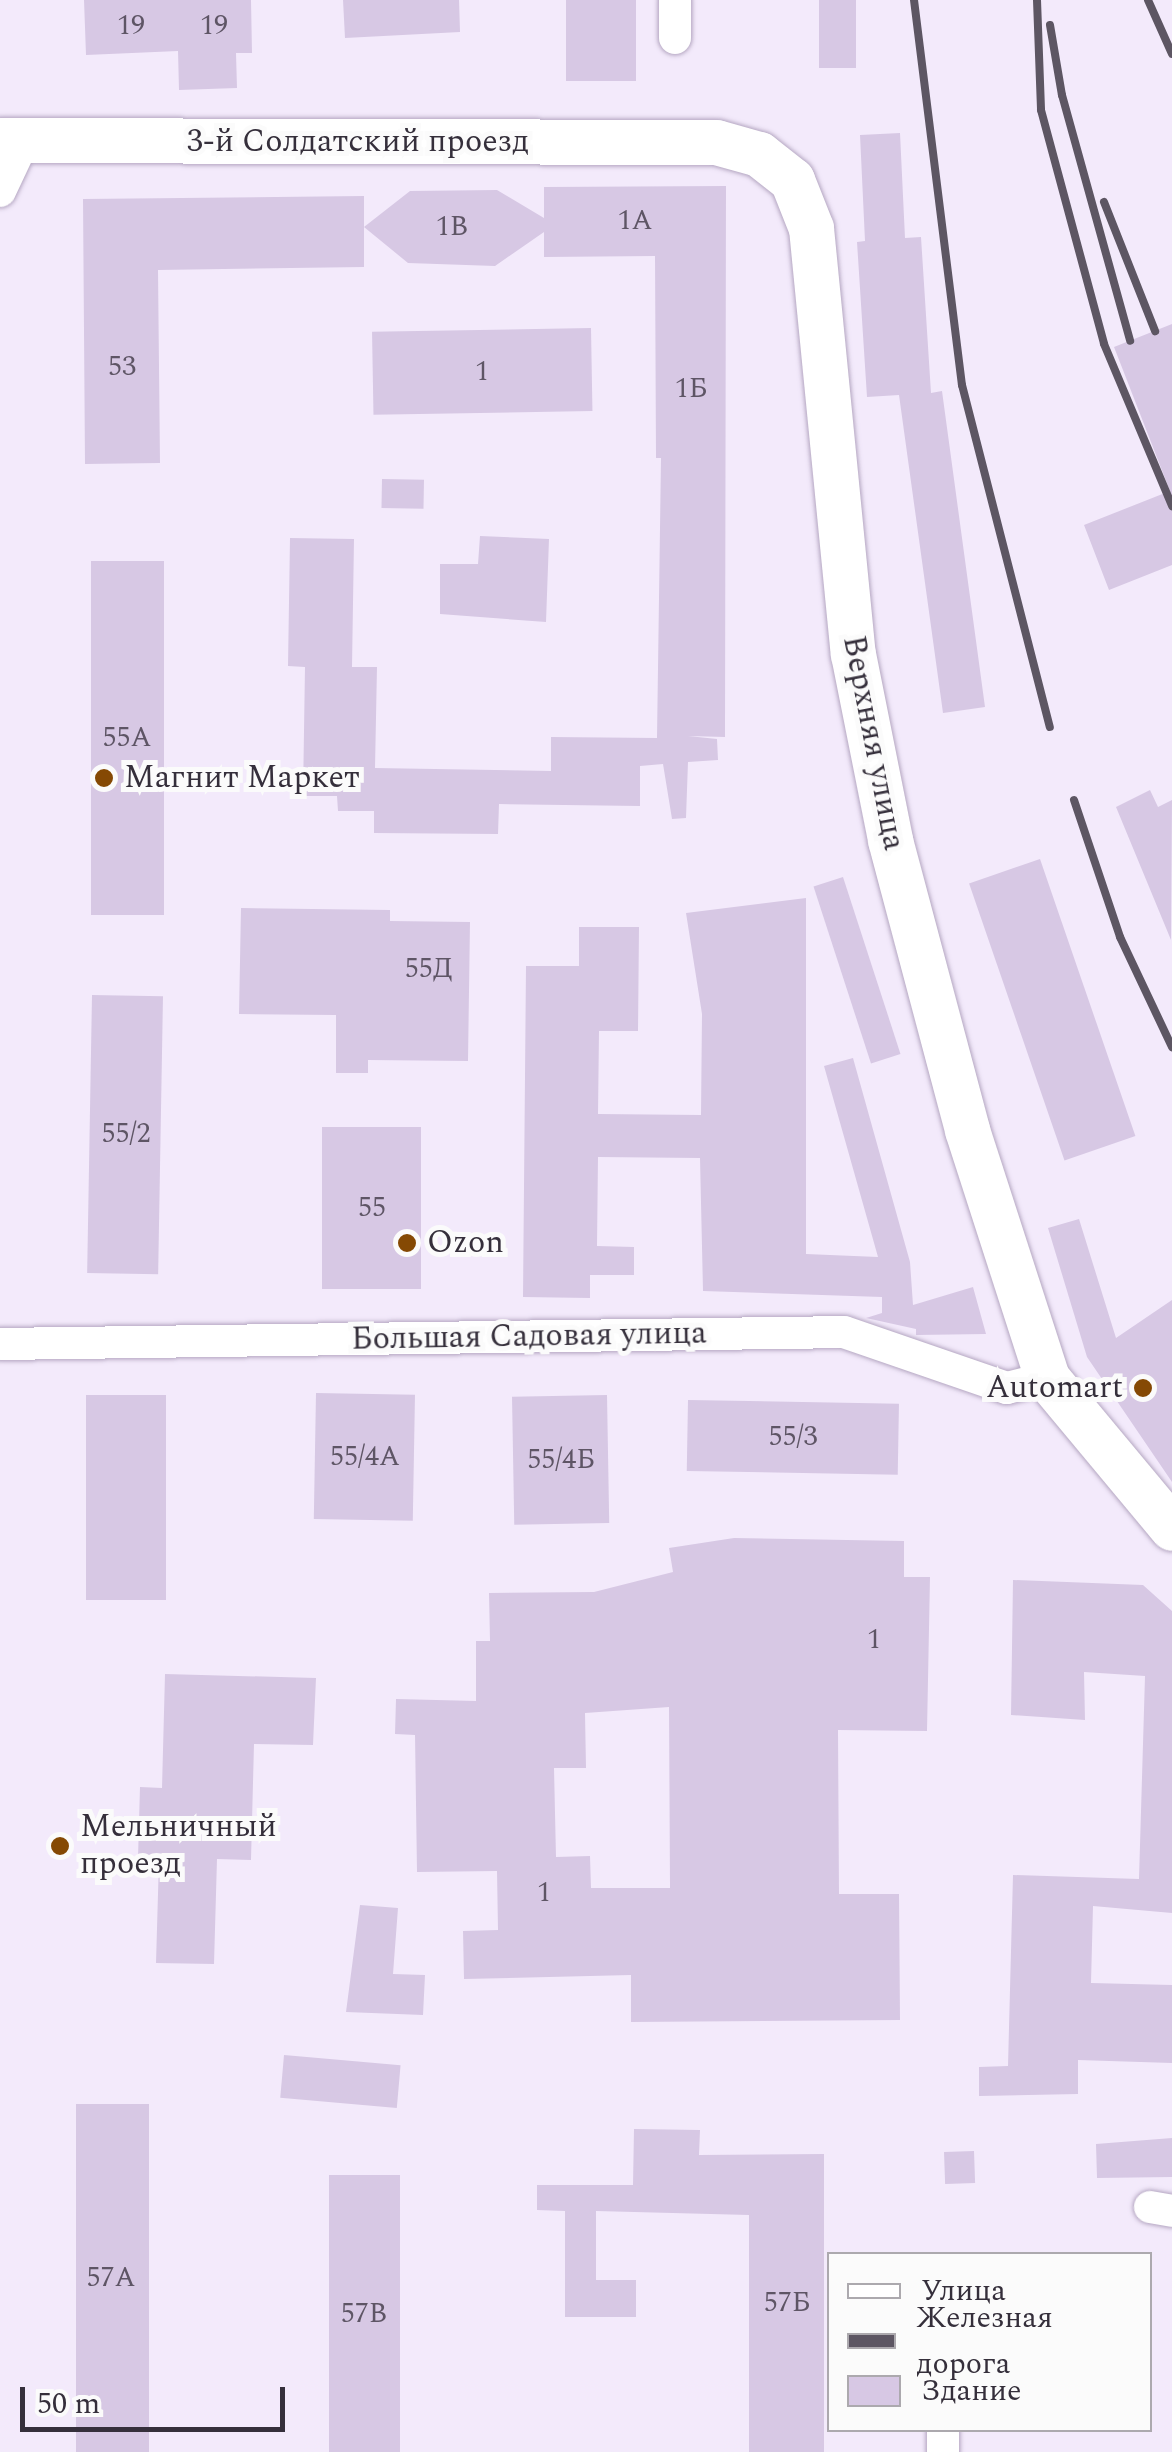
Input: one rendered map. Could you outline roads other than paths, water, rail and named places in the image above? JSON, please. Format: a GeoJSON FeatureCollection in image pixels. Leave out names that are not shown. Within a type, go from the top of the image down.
{"type":"FeatureCollection","features":[{"type":"Feature","properties":{"kind":"main road","name":"3-й Солдатский проезд"},"geometry":{"type":"LineString","coordinates":[[12,140],[716,142]]}},
{"type":"Feature","properties":{"kind":"main road","name":"Верхняя улица"},"geometry":{"type":"LineString","coordinates":[[716,142],[759,154],[792,180],[810,228],[853,654],[887,822],[1000,1244],[1047,1378]]}},
{"type":"Feature","properties":{"kind":"main road"},"geometry":{"type":"LineString","coordinates":[[1047,1378],[1172,1528]]}},
{"type":"Feature","properties":{"kind":"street"},"geometry":{"type":"LineString","coordinates":[[675,0],[675,38]]}},
{"type":"Feature","properties":{"kind":"street"},"geometry":{"type":"LineString","coordinates":[[0,191],[12,140]]}},
{"type":"Feature","properties":{"kind":"street","name":"Большая Садовая улица"},"geometry":{"type":"LineString","coordinates":[[0,1344],[844,1332],[1007,1388],[1047,1378]]}},
{"type":"Feature","properties":{"kind":"railway"},"geometry":{"type":"LineString","coordinates":[[914,0],[962,385],[1050,727]]}},
{"type":"Feature","properties":{"kind":"railway"},"geometry":{"type":"LineString","coordinates":[[1037,0],[1041,110],[1104,344],[1172,506]]}},
{"type":"Feature","properties":{"kind":"railway"},"geometry":{"type":"LineString","coordinates":[[1148,0],[1172,54]]}},
{"type":"Feature","properties":{"kind":"railway"},"geometry":{"type":"LineString","coordinates":[[1050,25],[1062,95],[1130,341]]}},
{"type":"Feature","properties":{"kind":"railway"},"geometry":{"type":"LineString","coordinates":[[1104,202],[1155,331]]}},
{"type":"Feature","properties":{"kind":"railway"},"geometry":{"type":"LineString","coordinates":[[1074,800],[1120,937],[1172,1047]]}},
{"type":"Feature","properties":{"kind":"place","name":"Магнит Маркет"},"geometry":{"type":"Point","coordinates":[104,778]}},
{"type":"Feature","properties":{"kind":"place","name":"Ozon"},"geometry":{"type":"Point","coordinates":[407,1243]}},
{"type":"Feature","properties":{"kind":"place","name":"Automart"},"geometry":{"type":"Point","coordinates":[1143,1388]}},
{"type":"Feature","properties":{"kind":"place","name":"Мельничный проезд"},"geometry":{"type":"Point","coordinates":[60,1846]}}]}
